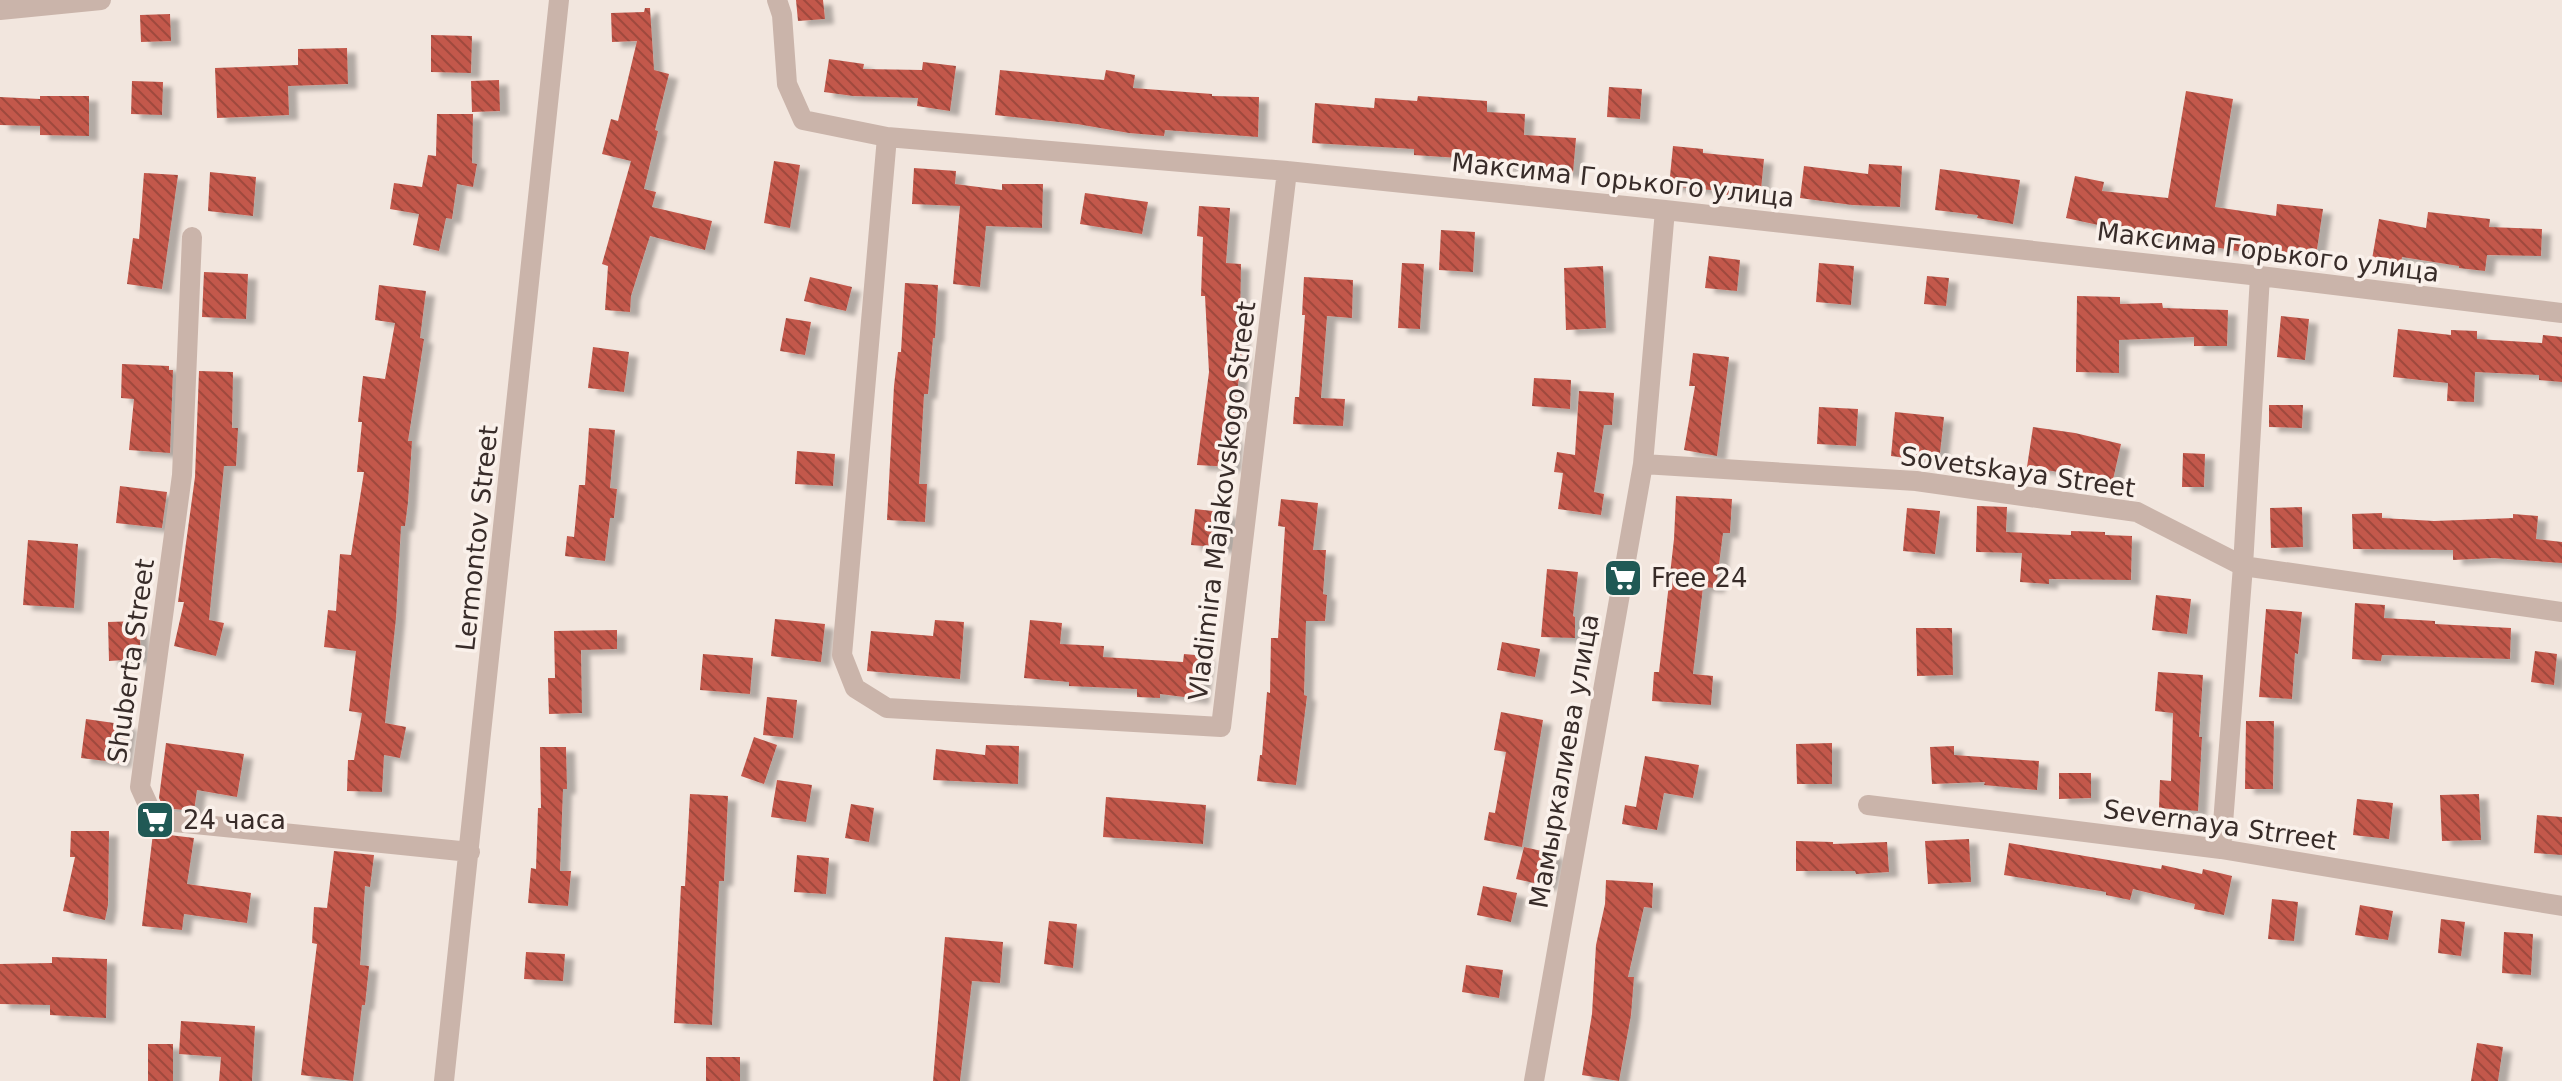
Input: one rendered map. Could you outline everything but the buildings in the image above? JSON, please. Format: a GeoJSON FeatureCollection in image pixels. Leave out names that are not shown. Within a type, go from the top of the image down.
{"type":"FeatureCollection","features":[{"type":"Feature","properties":{"kind":"street"},"geometry":{"type":"LineString","coordinates":[[0,10],[101,0]]}},
{"type":"Feature","properties":{"kind":"street","name":"Lermontov Street"},"geometry":{"type":"LineString","coordinates":[[444,1081],[559,0]]}},
{"type":"Feature","properties":{"kind":"street","name":"Максима Горького улица"},"geometry":{"type":"LineString","coordinates":[[777,0],[782,15],[787,84],[803,120],[887,137],[1287,171],[1665,210],[2562,313]]}},
{"type":"Feature","properties":{"kind":"street","name":"Vladimira Majakovskogo Street"},"geometry":{"type":"LineString","coordinates":[[887,137],[842,655],[855,688],[887,708],[1221,727],[1287,171]]}},
{"type":"Feature","properties":{"kind":"street","name":"Мамыркалиева улица"},"geometry":{"type":"LineString","coordinates":[[1534,1081],[1643,464],[1665,210]]}},
{"type":"Feature","properties":{"kind":"street","name":"Shuberta Street"},"geometry":{"type":"LineString","coordinates":[[192,237],[182,475],[140,787],[155,820],[470,852]]}},
{"type":"Feature","properties":{"kind":"street"},"geometry":{"type":"LineString","coordinates":[[2221,849],[2243,566],[2260,276]]}},
{"type":"Feature","properties":{"kind":"street","name":"Sovetskaya Street"},"geometry":{"type":"LineString","coordinates":[[1643,464],[1916,481],[2137,512],[2243,566],[2562,612]]}},
{"type":"Feature","properties":{"kind":"street","name":"Severnaya Strreet"},"geometry":{"type":"LineString","coordinates":[[1868,805],[2221,849],[2562,906]]}},
{"type":"Feature","properties":{"kind":"place","name":"Free 24"},"geometry":{"type":"Point","coordinates":[1623,578]}},
{"type":"Feature","properties":{"kind":"place","name":"24 часа"},"geometry":{"type":"Point","coordinates":[155,820]}}]}
